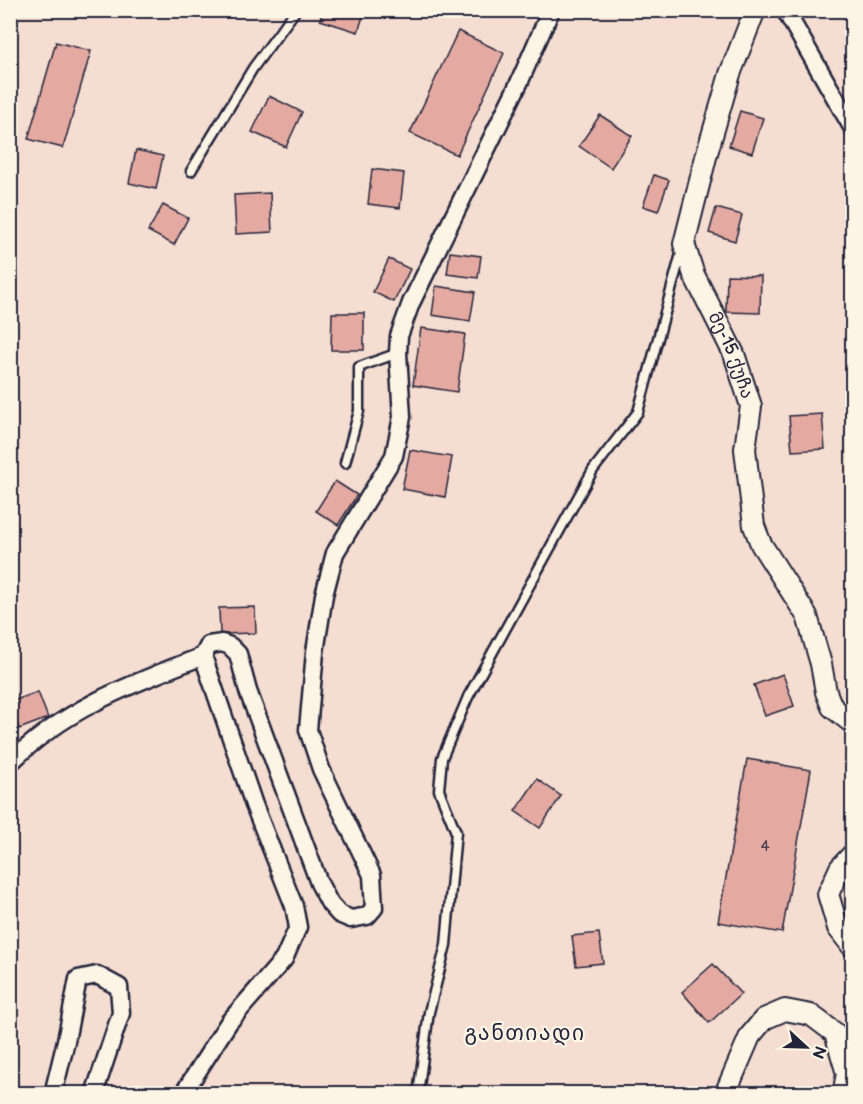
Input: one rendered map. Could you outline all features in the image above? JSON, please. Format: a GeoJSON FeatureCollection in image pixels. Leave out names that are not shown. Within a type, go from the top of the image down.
{"type":"FeatureCollection","features":[{"type":"Feature","properties":{"kind":"street"},"geometry":{"type":"LineString","coordinates":[[10,763],[64,719],[121,689],[203,656],[209,645],[222,643],[230,646],[238,654],[248,691],[319,883],[339,914],[351,919],[367,916],[374,908],[372,875],[321,769],[308,730],[315,652],[324,595],[336,553],[394,456],[402,417],[399,336],[411,303],[504,115],[551,10]]}},
{"type":"Feature","properties":{"kind":"street"},"geometry":{"type":"LineString","coordinates":[[684,244],[727,85],[754,10]]}},
{"type":"Feature","properties":{"kind":"street"},"geometry":{"type":"LineString","coordinates":[[785,10],[852,127]]}},
{"type":"Feature","properties":{"kind":"street","name":"მე-15 ქუჩა"},"geometry":{"type":"LineString","coordinates":[[684,244],[694,275],[734,354],[751,406],[745,450],[754,526],[761,544],[807,616],[821,664],[826,692],[832,707],[852,723]]}},
{"type":"Feature","properties":{"kind":"street"},"geometry":{"type":"LineString","coordinates":[[183,1094],[229,1022],[284,959],[298,927],[294,906],[254,806],[203,656]]}},
{"type":"Feature","properties":{"kind":"street"},"geometry":{"type":"LineString","coordinates":[[852,855],[840,868],[828,894],[838,928],[852,946]]}},
{"type":"Feature","properties":{"kind":"street"},"geometry":{"type":"LineString","coordinates":[[53,1094],[78,979],[97,975],[119,987],[120,1013],[94,1094]]}},
{"type":"Feature","properties":{"kind":"street"},"geometry":{"type":"LineString","coordinates":[[725,1094],[750,1036],[764,1019],[785,1010],[811,1015],[835,1033],[847,1074],[843,1094]]}},
{"type":"Feature","properties":{"kind":"lane"},"geometry":{"type":"LineString","coordinates":[[191,171],[253,68],[296,10]]}},
{"type":"Feature","properties":{"kind":"lane"},"geometry":{"type":"LineString","coordinates":[[418,1094],[429,1012],[446,945],[456,832],[440,790],[442,758],[468,697],[593,470],[638,412],[684,244]]}},
{"type":"Feature","properties":{"kind":"lane"},"geometry":{"type":"LineString","coordinates":[[345,463],[359,411],[359,367],[398,353]]}},
{"type":"Feature","properties":{"kind":"building"},"geometry":{"type":"Polygon","coordinates":[[[323,10],[365,10],[358,32],[320,20],[323,10]]]}},
{"type":"Feature","properties":{"kind":"building"},"geometry":{"type":"Polygon","coordinates":[[[458,31],[504,53],[457,155],[410,133],[458,31]]]}},
{"type":"Feature","properties":{"kind":"building"},"geometry":{"type":"Polygon","coordinates":[[[56,42],[91,51],[63,148],[28,139],[56,42]]]}},
{"type":"Feature","properties":{"kind":"building"},"geometry":{"type":"Polygon","coordinates":[[[269,96],[302,112],[286,147],[252,132],[269,96]]]}},
{"type":"Feature","properties":{"kind":"building"},"geometry":{"type":"Polygon","coordinates":[[[740,111],[763,118],[752,153],[729,146],[740,111]]]}},
{"type":"Feature","properties":{"kind":"building"},"geometry":{"type":"Polygon","coordinates":[[[600,115],[632,136],[611,168],[579,146],[600,115]]]}},
{"type":"Feature","properties":{"kind":"building"},"geometry":{"type":"Polygon","coordinates":[[[136,150],[163,156],[156,189],[129,183],[136,150]]]}},
{"type":"Feature","properties":{"kind":"building"},"geometry":{"type":"Polygon","coordinates":[[[372,169],[404,173],[400,208],[368,204],[372,169]]]}},
{"type":"Feature","properties":{"kind":"building"},"geometry":{"type":"Polygon","coordinates":[[[654,175],[669,180],[658,211],[643,206],[654,175]]]}},
{"type":"Feature","properties":{"kind":"building"},"geometry":{"type":"Polygon","coordinates":[[[270,193],[272,232],[236,234],[234,195],[270,193]]]}},
{"type":"Feature","properties":{"kind":"building"},"geometry":{"type":"Polygon","coordinates":[[[163,205],[188,218],[174,245],[148,231],[163,205]]]}},
{"type":"Feature","properties":{"kind":"building"},"geometry":{"type":"Polygon","coordinates":[[[716,208],[742,215],[735,241],[709,233],[716,208]]]}},
{"type":"Feature","properties":{"kind":"building"},"geometry":{"type":"Polygon","coordinates":[[[450,252],[481,256],[478,278],[447,274],[450,252]]]}},
{"type":"Feature","properties":{"kind":"building"},"geometry":{"type":"Polygon","coordinates":[[[389,259],[410,269],[394,302],[373,292],[389,259]]]}},
{"type":"Feature","properties":{"kind":"building"},"geometry":{"type":"Polygon","coordinates":[[[727,275],[761,276],[760,313],[726,312],[727,275]]]}},
{"type":"Feature","properties":{"kind":"building"},"geometry":{"type":"Polygon","coordinates":[[[436,286],[475,292],[470,321],[432,315],[436,286]]]}},
{"type":"Feature","properties":{"kind":"building"},"geometry":{"type":"Polygon","coordinates":[[[332,313],[364,313],[364,350],[331,350],[332,313]]]}},
{"type":"Feature","properties":{"kind":"building"},"geometry":{"type":"Polygon","coordinates":[[[421,328],[465,334],[457,392],[413,385],[421,328]]]}},
{"type":"Feature","properties":{"kind":"building"},"geometry":{"type":"Polygon","coordinates":[[[822,414],[825,449],[792,451],[789,416],[822,414]]]}},
{"type":"Feature","properties":{"kind":"building"},"geometry":{"type":"Polygon","coordinates":[[[410,450],[452,457],[445,497],[402,489],[410,450]]]}},
{"type":"Feature","properties":{"kind":"building"},"geometry":{"type":"Polygon","coordinates":[[[335,481],[357,495],[338,525],[316,511],[335,481]]]}},
{"type":"Feature","properties":{"kind":"building"},"geometry":{"type":"Polygon","coordinates":[[[255,607],[256,633],[220,634],[219,608],[255,607]]]}},
{"type":"Feature","properties":{"kind":"building"},"geometry":{"type":"Polygon","coordinates":[[[783,674],[794,706],[765,716],[754,685],[783,674]]]}},
{"type":"Feature","properties":{"kind":"building"},"geometry":{"type":"Polygon","coordinates":[[[38,692],[48,718],[19,729],[10,702],[38,692]]]}},
{"type":"Feature","properties":{"kind":"building"},"geometry":{"type":"Polygon","coordinates":[[[747,759],[811,770],[782,933],[718,922],[747,759]]]}},
{"type":"Feature","properties":{"kind":"building"},"geometry":{"type":"Polygon","coordinates":[[[537,779],[561,796],[540,828],[515,811],[537,779]]]}},
{"type":"Feature","properties":{"kind":"building"},"geometry":{"type":"Polygon","coordinates":[[[599,933],[603,963],[576,966],[572,936],[599,933]]]}},
{"type":"Feature","properties":{"kind":"building"},"geometry":{"type":"Polygon","coordinates":[[[713,964],[741,994],[709,1023],[682,992],[713,964]]]}},
{"type":"Feature","properties":{"kind":"district","name":"განთიადი"},"geometry":{"type":"Point","coordinates":[525,1033]}}]}
